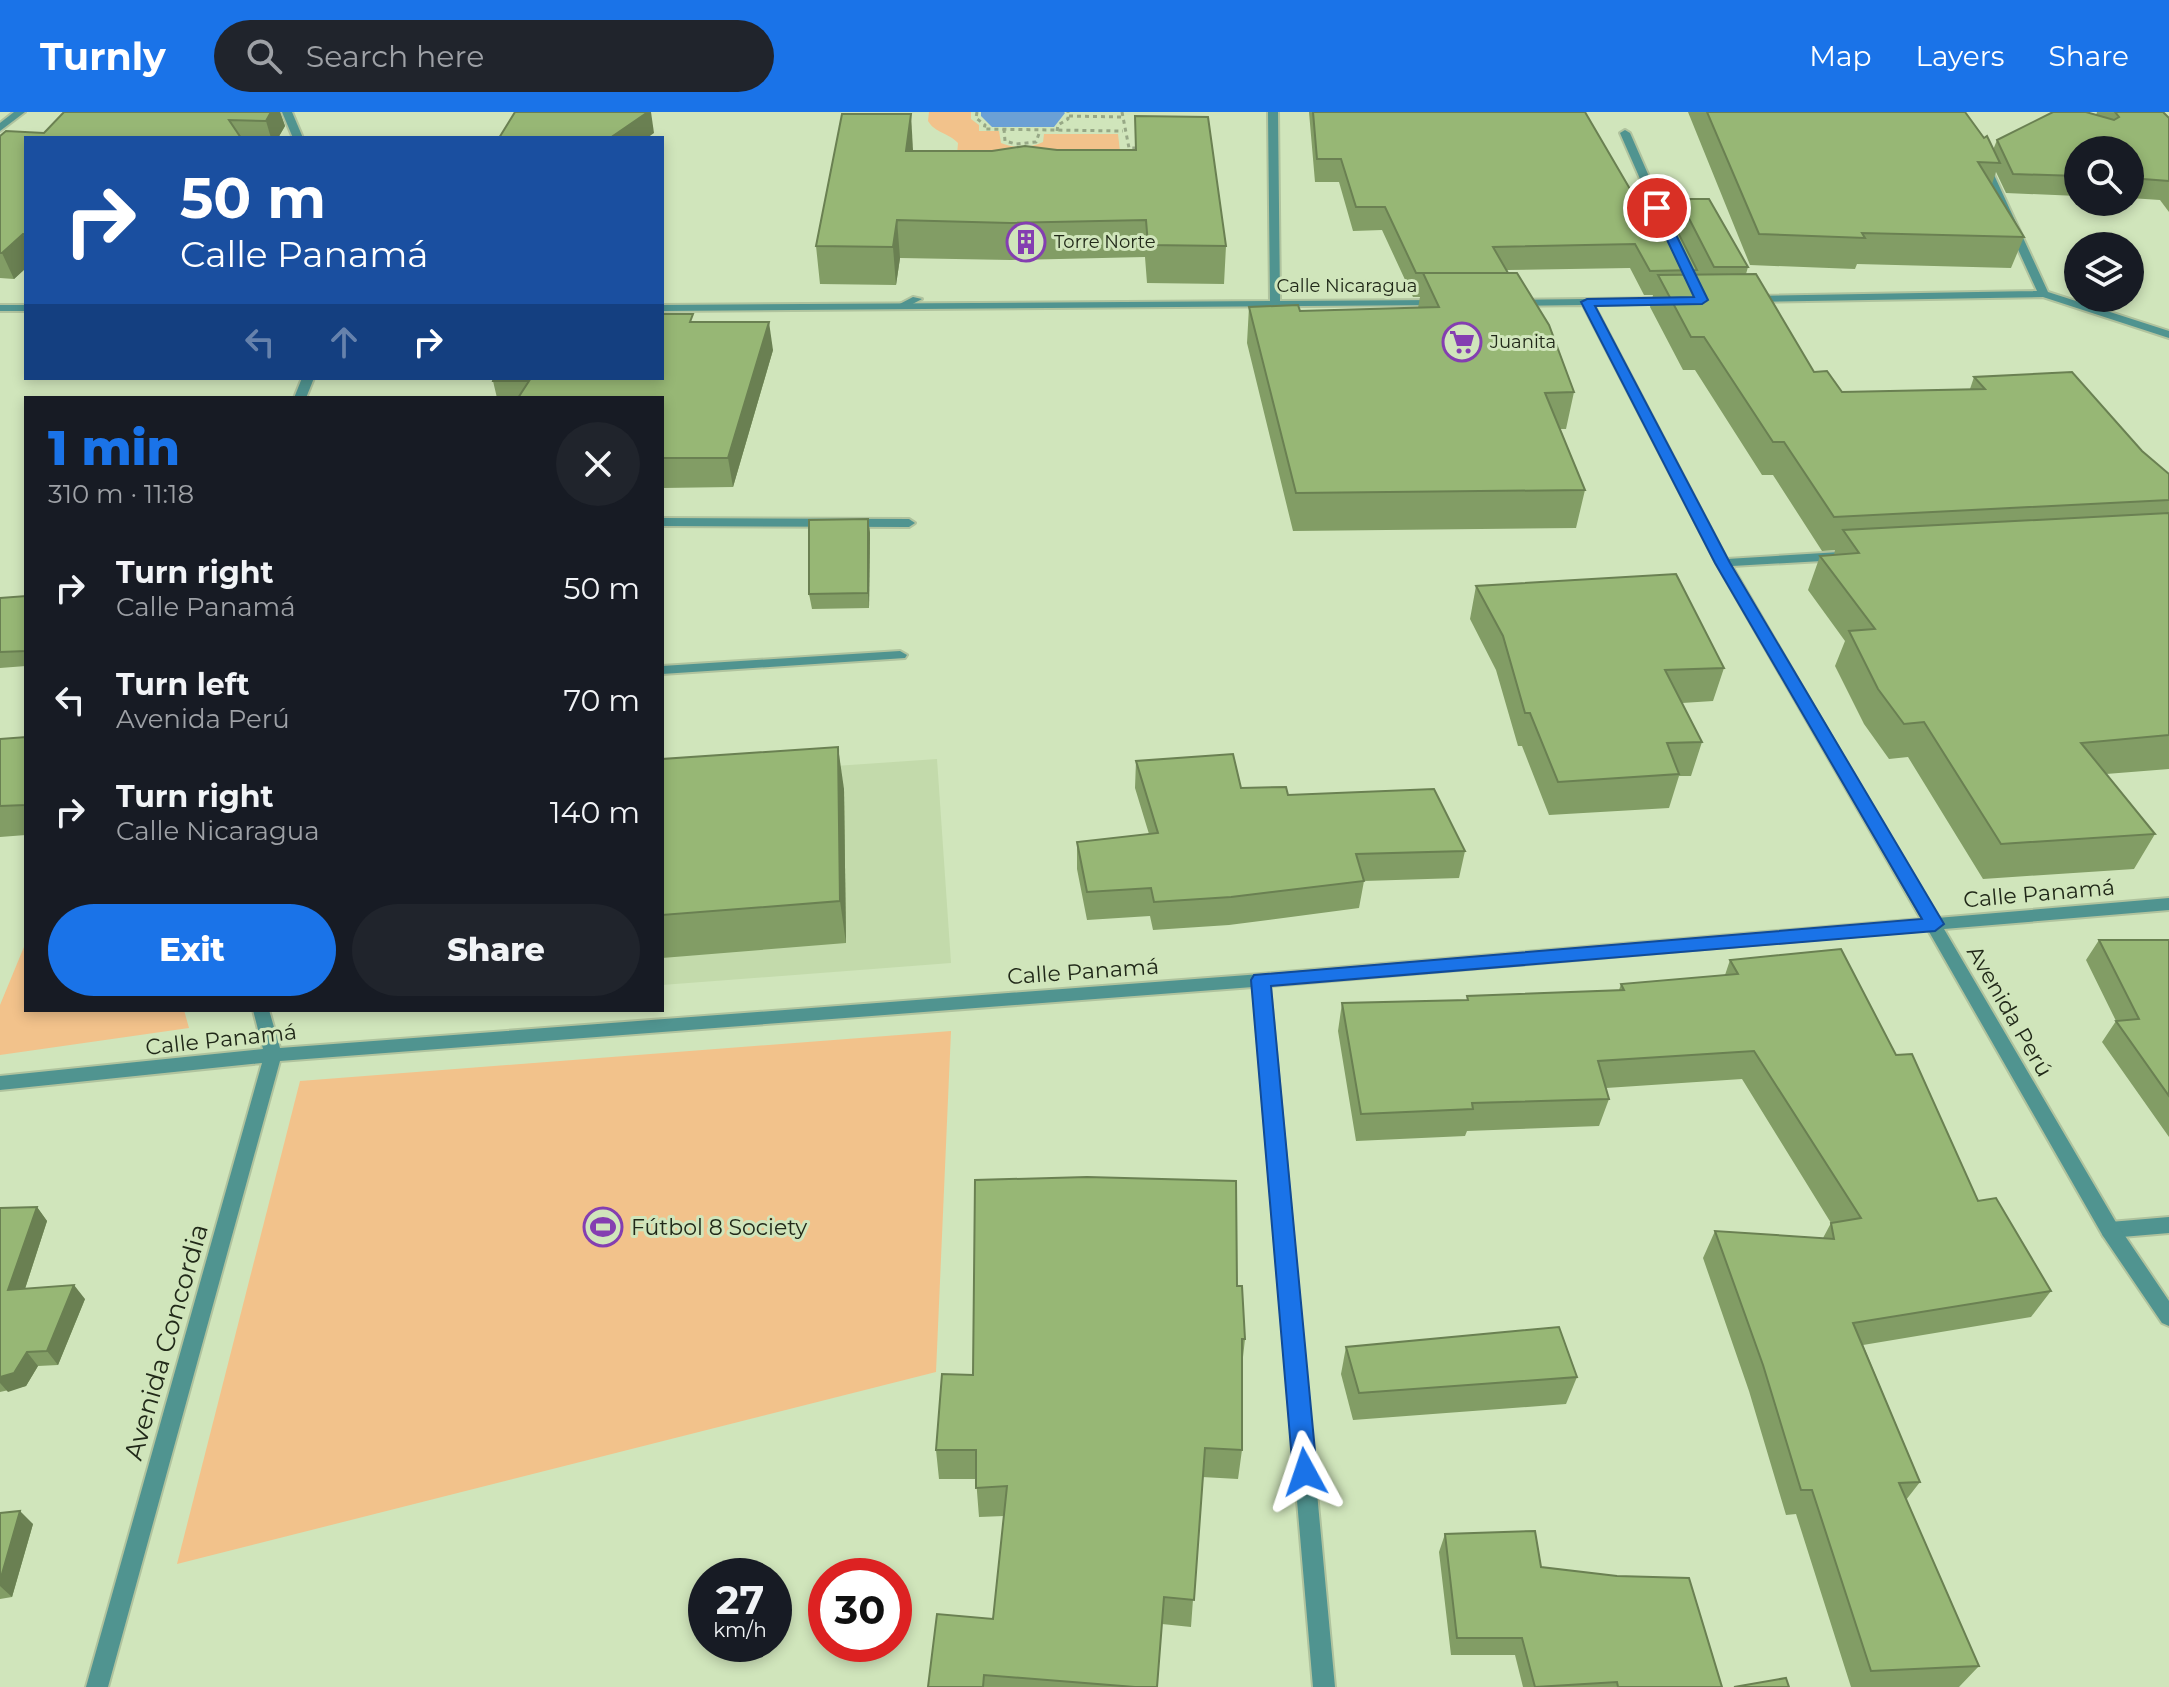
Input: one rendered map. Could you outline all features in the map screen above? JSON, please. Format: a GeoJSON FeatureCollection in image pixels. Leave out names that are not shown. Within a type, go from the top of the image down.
{"type":"FeatureCollection","features":[{"type":"Feature","properties":{"kind":"street"},"geometry":{"type":"LineString","coordinates":[[0,128],[20,112]]}},
{"type":"Feature","properties":{"kind":"street"},"geometry":{"type":"LineString","coordinates":[[287,112],[297,136]]}},
{"type":"Feature","properties":{"kind":"street"},"geometry":{"type":"LineString","coordinates":[[1273,112],[1275,304]]}},
{"type":"Feature","properties":{"kind":"street"},"geometry":{"type":"LineString","coordinates":[[1625,133],[1667,230]]}},
{"type":"Feature","properties":{"kind":"street"},"geometry":{"type":"LineString","coordinates":[[1979,154],[2044,294]]}},
{"type":"Feature","properties":{"kind":"street"},"geometry":{"type":"LineString","coordinates":[[1733,300],[2044,294],[2169,335]]}},
{"type":"Feature","properties":{"kind":"street"},"geometry":{"type":"LineString","coordinates":[[899,307],[917,299]]}},
{"type":"Feature","properties":{"kind":"street"},"geometry":{"type":"LineString","coordinates":[[1494,303],[1688,300]]}},
{"type":"Feature","properties":{"kind":"street","name":"Avenida Perú"},"geometry":{"type":"LineString","coordinates":[[1587,302],[1723,563],[2110,1230],[2169,1317]]}},
{"type":"Feature","properties":{"kind":"street","name":"Calle Nicaragua"},"geometry":{"type":"LineString","coordinates":[[664,308],[1447,303]]}},
{"type":"Feature","properties":{"kind":"street"},"geometry":{"type":"LineString","coordinates":[[0,308],[24,308]]}},
{"type":"Feature","properties":{"kind":"street"},"geometry":{"type":"LineString","coordinates":[[664,522],[909,523]]}},
{"type":"Feature","properties":{"kind":"street"},"geometry":{"type":"LineString","coordinates":[[1723,563],[1850,556]]}},
{"type":"Feature","properties":{"kind":"street"},"geometry":{"type":"LineString","coordinates":[[664,670],[900,655]]}},
{"type":"Feature","properties":{"kind":"street","name":"Calle Panamá"},"geometry":{"type":"LineString","coordinates":[[0,1083],[273,1055],[1261,980],[2169,904]]}},
{"type":"Feature","properties":{"kind":"street"},"geometry":{"type":"LineString","coordinates":[[1261,980],[1324,1687]]}},
{"type":"Feature","properties":{"kind":"street"},"geometry":{"type":"LineString","coordinates":[[262,1012],[273,1055]]}},
{"type":"Feature","properties":{"kind":"street","name":"Avenida Concordia"},"geometry":{"type":"LineString","coordinates":[[97,1687],[273,1055]]}},
{"type":"Feature","properties":{"kind":"street"},"geometry":{"type":"LineString","coordinates":[[2110,1230],[2169,1225]]}},
{"type":"Feature","properties":{"kind":"path"},"geometry":{"type":"LineString","coordinates":[[977,112],[976,118],[985,125],[984,129],[1123,131]]}},
{"type":"Feature","properties":{"kind":"path"},"geometry":{"type":"LineString","coordinates":[[1057,131],[1058,125],[1068,114],[1122,116],[1134,121]]}},
{"type":"Feature","properties":{"kind":"path"},"geometry":{"type":"LineString","coordinates":[[1122,116],[1129,148],[1140,148]]}},
{"type":"Feature","properties":{"kind":"path"},"geometry":{"type":"LineString","coordinates":[[1004,129],[1005,141],[1016,144],[1036,142],[1040,131]]}},
{"type":"Feature","properties":{"kind":"shaded area"},"geometry":{"type":"Polygon","coordinates":[[[929,112],[971,112],[971,119],[979,125],[979,131],[999,131],[1001,143],[1017,147],[1043,142],[1044,134],[1118,134],[1123,178],[955,178],[958,143],[931,125],[929,112]]]}},
{"type":"Feature","properties":{"kind":"shaded area"},"geometry":{"type":"Polygon","coordinates":[[[937,759],[951,963],[664,985],[664,778],[937,759]]]}},
{"type":"Feature","properties":{"kind":"shaded area"},"geometry":{"type":"Polygon","coordinates":[[[24,947],[24,1012],[185,1012],[189,1028],[0,1055],[0,1005],[24,947]]]}},
{"type":"Feature","properties":{"kind":"shaded area","name":"Fútbol 8 Society"},"geometry":{"type":"Polygon","coordinates":[[[951,1031],[936,1372],[177,1564],[300,1081],[951,1031]]]}},
{"type":"Feature","properties":{"kind":"water"},"geometry":{"type":"Polygon","coordinates":[[[981,112],[1065,113],[1054,127],[992,127],[981,112]]]}},
{"type":"Feature","properties":{"kind":"building"},"geometry":{"type":"Polygon","coordinates":[[[64,112],[271,112],[266,121],[229,120],[240,136],[24,136],[24,234],[0,253],[0,136],[6,131],[44,133],[64,112]]]}},
{"type":"Feature","properties":{"kind":"building"},"geometry":{"type":"Polygon","coordinates":[[[515,112],[648,112],[613,136],[500,136],[515,112]]]}},
{"type":"Feature","properties":{"kind":"building"},"geometry":{"type":"Polygon","coordinates":[[[1313,112],[1585,112],[1637,201],[1662,201],[1697,270],[1650,271],[1635,244],[1493,247],[1508,273],[1416,273],[1385,207],[1356,207],[1341,159],[1317,159],[1313,112]]]}},
{"type":"Feature","properties":{"kind":"building"},"geometry":{"type":"Polygon","coordinates":[[[1707,112],[1965,112],[1984,138],[1987,136],[2000,163],[1978,162],[2024,237],[1862,233],[1865,238],[1759,234],[1707,112]]]}},
{"type":"Feature","properties":{"kind":"building"},"geometry":{"type":"Polygon","coordinates":[[[2053,112],[2086,112],[2114,120],[2119,117],[2115,112],[2163,112],[2169,118],[2169,181],[2144,179],[2144,136],[2064,136],[2064,176],[2013,174],[1997,140],[2053,112]]]}},
{"type":"Feature","properties":{"kind":"building"},"geometry":{"type":"Polygon","coordinates":[[[842,114],[911,114],[906,151],[992,151],[1025,146],[1057,150],[1136,150],[1135,116],[1208,117],[1226,246],[1148,245],[1146,220],[1010,223],[897,220],[893,247],[816,246],[842,114]]]}},
{"type":"Feature","properties":{"kind":"building"},"geometry":{"type":"Polygon","coordinates":[[[1679,199],[1709,199],[1748,267],[1714,267],[1679,199]]]}},
{"type":"Feature","properties":{"kind":"building"},"geometry":{"type":"Polygon","coordinates":[[[1423,273],[1517,273],[1549,325],[1574,392],[1545,393],[1585,490],[1296,493],[1249,307],[1298,305],[1300,311],[1439,307],[1423,273]]]}},
{"type":"Feature","properties":{"kind":"building"},"geometry":{"type":"Polygon","coordinates":[[[1756,274],[1814,372],[1827,371],[1842,392],[1985,389],[1974,377],[2072,372],[2142,451],[2169,474],[2169,500],[1834,517],[1784,442],[1773,442],[1704,337],[1691,337],[1658,275],[1756,274]]]}},
{"type":"Feature","properties":{"kind":"building"},"geometry":{"type":"Polygon","coordinates":[[[664,314],[693,314],[690,322],[769,322],[728,458],[664,458],[664,396],[519,396],[529,381],[493,381],[664,380],[664,314]]]}},
{"type":"Feature","properties":{"kind":"building"},"geometry":{"type":"Polygon","coordinates":[[[2169,513],[2169,735],[2081,743],[2155,834],[2001,844],[1924,722],[1904,724],[1878,689],[1849,631],[1875,629],[1820,556],[1859,553],[1843,530],[2169,513]]]}},
{"type":"Feature","properties":{"kind":"building"},"geometry":{"type":"Polygon","coordinates":[[[868,519],[868,593],[809,594],[809,520],[868,519]]]}},
{"type":"Feature","properties":{"kind":"building"},"geometry":{"type":"Polygon","coordinates":[[[1676,574],[1724,668],[1665,670],[1702,742],[1667,743],[1679,774],[1558,782],[1530,713],[1525,713],[1503,636],[1476,586],[1676,574]]]}},
{"type":"Feature","properties":{"kind":"building"},"geometry":{"type":"Polygon","coordinates":[[[24,596],[24,651],[0,652],[0,598],[24,596]]]}},
{"type":"Feature","properties":{"kind":"building"},"geometry":{"type":"Polygon","coordinates":[[[24,737],[24,805],[0,806],[0,739],[24,737]]]}},
{"type":"Feature","properties":{"kind":"building"},"geometry":{"type":"Polygon","coordinates":[[[838,747],[840,901],[664,915],[664,759],[838,747]]]}},
{"type":"Feature","properties":{"kind":"building"},"geometry":{"type":"Polygon","coordinates":[[[1233,754],[1241,788],[1286,787],[1288,795],[1434,789],[1465,851],[1356,854],[1364,881],[1231,897],[1154,902],[1151,888],[1087,892],[1077,842],[1158,833],[1136,761],[1233,754]]]}},
{"type":"Feature","properties":{"kind":"building"},"geometry":{"type":"Polygon","coordinates":[[[2099,940],[2169,940],[2169,1096],[2116,1021],[2139,1019],[2099,940]]]}},
{"type":"Feature","properties":{"kind":"building"},"geometry":{"type":"Polygon","coordinates":[[[1841,949],[1896,1055],[1912,1054],[1978,1201],[1996,1198],[2051,1291],[1853,1323],[1920,1482],[1899,1483],[1979,1666],[1871,1671],[1812,1490],[1801,1490],[1763,1365],[1715,1231],[1834,1239],[1831,1223],[1861,1218],[1754,1051],[1598,1061],[1609,1099],[1472,1103],[1473,1109],[1361,1114],[1342,1003],[1468,1000],[1467,996],[1624,990],[1621,984],[1738,974],[1730,960],[1841,949]]]}},
{"type":"Feature","properties":{"kind":"building"},"geometry":{"type":"Polygon","coordinates":[[[1087,1177],[1236,1181],[1237,1286],[1242,1286],[1245,1339],[1242,1339],[1242,1450],[1205,1448],[1194,1600],[1164,1597],[1157,1687],[984,1675],[983,1687],[928,1687],[937,1614],[993,1619],[1007,1486],[976,1488],[976,1450],[936,1450],[942,1374],[973,1375],[975,1180],[1087,1177]]]}},
{"type":"Feature","properties":{"kind":"building"},"geometry":{"type":"Polygon","coordinates":[[[37,1207],[8,1290],[74,1285],[47,1351],[27,1352],[14,1373],[0,1377],[0,1208],[37,1207]]]}},
{"type":"Feature","properties":{"kind":"building"},"geometry":{"type":"Polygon","coordinates":[[[1559,1327],[1577,1377],[1359,1393],[1346,1347],[1559,1327]]]}},
{"type":"Feature","properties":{"kind":"building"},"geometry":{"type":"Polygon","coordinates":[[[20,1511],[0,1581],[0,1513],[20,1511]]]}},
{"type":"Feature","properties":{"kind":"building"},"geometry":{"type":"Polygon","coordinates":[[[1535,1531],[1541,1567],[1617,1576],[1689,1578],[1722,1687],[1618,1687],[1617,1682],[1535,1687],[1522,1638],[1457,1638],[1445,1534],[1535,1531]]]}},
{"type":"Feature","properties":{"kind":"building"},"geometry":{"type":"Polygon","coordinates":[[[1786,1678],[1789,1687],[1734,1687],[1786,1678]]]}},
{"type":"Feature","properties":{"kind":"place","name":"Torre Norte"},"geometry":{"type":"Point","coordinates":[1026,242]}},
{"type":"Feature","properties":{"kind":"place","name":"Juanita"},"geometry":{"type":"Point","coordinates":[1462,342]}},
{"type":"Feature","properties":{"kind":"place","name":"Fútbol 8 Society"},"geometry":{"type":"Point","coordinates":[603,1227]}},
{"type":"Feature","properties":{"kind":"route"},"geometry":{"type":"LineString","coordinates":[[1305,1472],[1261,980],[1935,924],[1723,563],[1587,302],[1702,300],[1657,208]]}}]}
